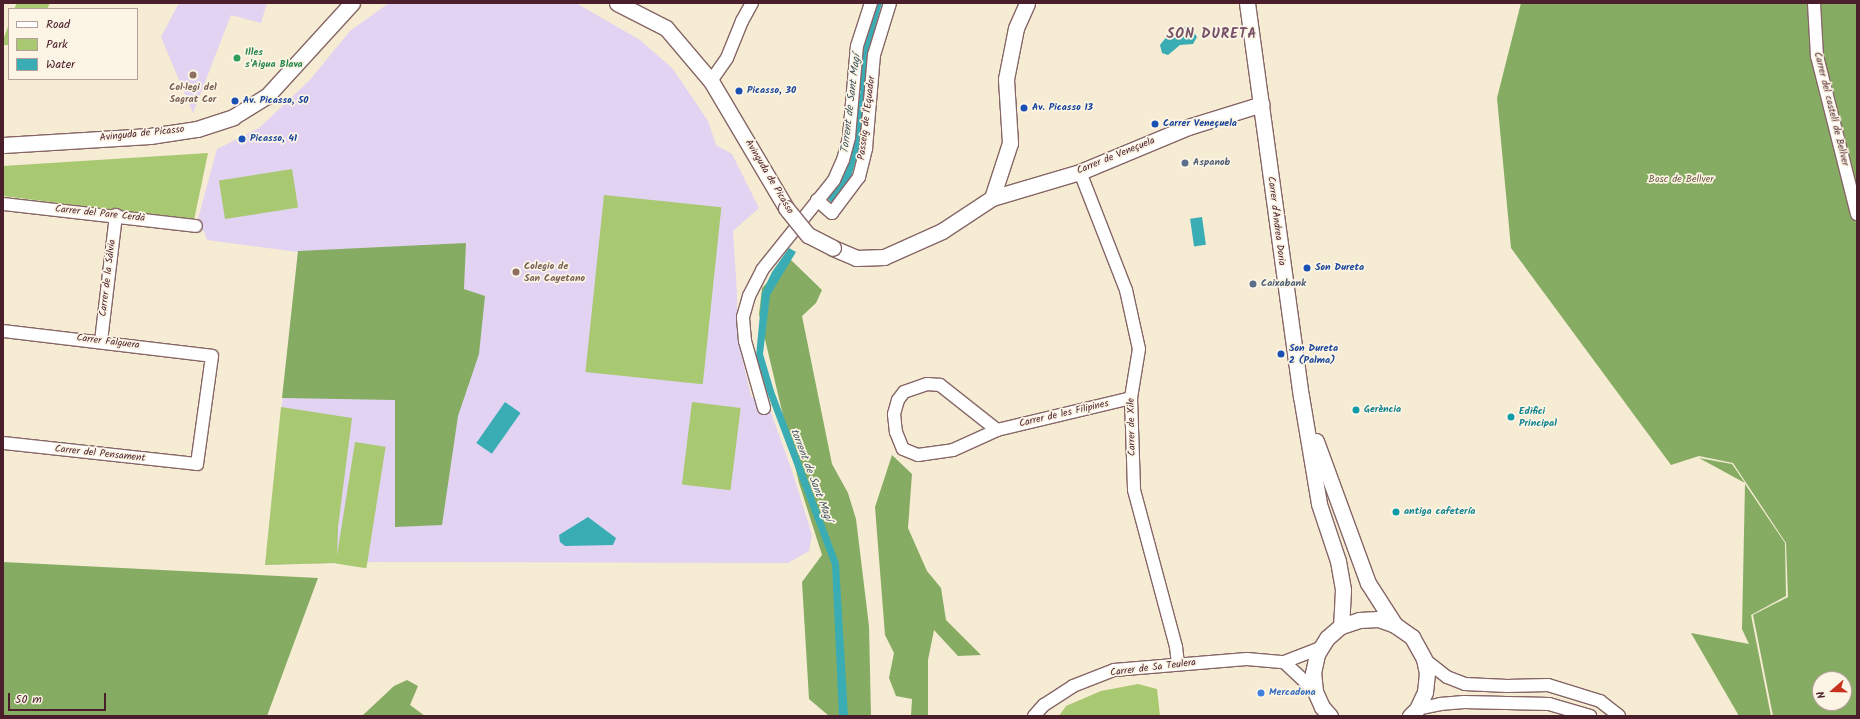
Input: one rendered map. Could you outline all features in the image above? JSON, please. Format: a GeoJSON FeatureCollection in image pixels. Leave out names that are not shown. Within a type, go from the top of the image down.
{"type":"FeatureCollection","features":[{"type":"Feature","properties":{"kind":"street","name":"Avinguda de Picasso"},"geometry":{"type":"LineString","coordinates":[[3,145],[150,136],[197,129],[233,117],[267,96],[352,3]]}},
{"type":"Feature","properties":{"kind":"street","name":"Avinguda de Picasso"},"geometry":{"type":"LineString","coordinates":[[617,3],[666,28],[711,81],[786,208],[808,235],[856,258],[884,256],[942,231],[992,198]]}},
{"type":"Feature","properties":{"kind":"street"},"geometry":{"type":"LineString","coordinates":[[711,81],[727,58],[742,21],[752,3]]}},
{"type":"Feature","properties":{"kind":"street","name":"Passeig de l'Equador"},"geometry":{"type":"LineString","coordinates":[[871,3],[857,46],[849,137],[834,180],[817,200],[832,213],[859,177],[866,148],[874,55],[890,3]]}},
{"type":"Feature","properties":{"kind":"street"},"geometry":{"type":"LineString","coordinates":[[992,198],[1010,143],[1006,79],[1016,28],[1027,3]]}},
{"type":"Feature","properties":{"kind":"street","name":"Carrer d'Andrea Doria"},"geometry":{"type":"LineString","coordinates":[[1247,3],[1262,104],[1288,314],[1301,396],[1319,504],[1338,561],[1343,590],[1341,626]]}},
{"type":"Feature","properties":{"kind":"street","name":"Carrer del castell de Bellver"},"geometry":{"type":"LineString","coordinates":[[1814,3],[1817,56],[1857,214]]}},
{"type":"Feature","properties":{"kind":"street","name":"Carrer de Veneçuela"},"geometry":{"type":"LineString","coordinates":[[992,198],[1080,172],[1188,127],[1262,104]]}},
{"type":"Feature","properties":{"kind":"street","name":"Carrer de Xile"},"geometry":{"type":"LineString","coordinates":[[1080,172],[1126,290],[1139,349],[1131,398],[1134,490],[1176,647],[1178,663]]}},
{"type":"Feature","properties":{"kind":"street"},"geometry":{"type":"LineString","coordinates":[[764,408],[745,341],[743,317],[749,296],[762,270],[817,200]]}},
{"type":"Feature","properties":{"kind":"street","name":"Carrer del Pare Cerdà"},"geometry":{"type":"LineString","coordinates":[[3,204],[116,215],[196,226]]}},
{"type":"Feature","properties":{"kind":"street","name":"Carrer de la Sàlvia"},"geometry":{"type":"LineString","coordinates":[[101,341],[116,215]]}},
{"type":"Feature","properties":{"kind":"street","name":"Carrer Falguera"},"geometry":{"type":"LineString","coordinates":[[3,331],[101,341],[212,356],[197,464]]}},
{"type":"Feature","properties":{"kind":"street","name":"Carrer de les Filipines"},"geometry":{"type":"LineString","coordinates":[[997,430],[940,385],[927,384],[904,392],[898,400],[894,414],[896,432],[902,449],[918,455],[953,450],[997,430],[1131,398]]}},
{"type":"Feature","properties":{"kind":"street"},"geometry":{"type":"LineString","coordinates":[[1301,396],[1337,504],[1368,583],[1395,625]]}},
{"type":"Feature","properties":{"kind":"street","name":"Carrer del Pensament"},"geometry":{"type":"LineString","coordinates":[[3,444],[197,464]]}},
{"type":"Feature","properties":{"kind":"street"},"geometry":{"type":"LineString","coordinates":[[1330,716],[1322,707],[1315,691],[1313,673],[1321,648],[1327,638],[1341,626],[1359,620],[1372,619],[1395,625],[1412,637],[1424,658],[1427,673],[1425,692],[1414,713]]}},
{"type":"Feature","properties":{"kind":"street","name":"Carrer de Sa Teulera"},"geometry":{"type":"LineString","coordinates":[[1034,716],[1060,693],[1099,675],[1114,670],[1178,663],[1247,659],[1284,662],[1321,648]]}},
{"type":"Feature","properties":{"kind":"street"},"geometry":{"type":"LineString","coordinates":[[1424,658],[1446,676],[1465,684],[1548,685],[1600,701],[1619,716]]}},
{"type":"Feature","properties":{"kind":"street"},"geometry":{"type":"LineString","coordinates":[[1284,662],[1315,691]]}},
{"type":"Feature","properties":{"kind":"street"},"geometry":{"type":"LineString","coordinates":[[1414,713],[1440,704],[1464,702],[1550,704],[1590,716]]}},
{"type":"Feature","properties":{"kind":"shaded area","name":"Col·legi del Sagrat Cor"},"geometry":{"type":"Polygon","coordinates":[[[179,3],[267,3],[261,23],[231,15],[193,113],[161,37],[179,3]]]}},
{"type":"Feature","properties":{"kind":"shaded area","name":"Colegio de San Cayetano"},"geometry":{"type":"Polygon","coordinates":[[[389,3],[576,3],[640,40],[673,69],[708,121],[716,145],[732,154],[759,208],[733,231],[737,293],[737,336],[751,396],[764,408],[769,407],[792,471],[812,535],[809,551],[788,563],[372,562],[265,565],[298,252],[207,240],[204,231],[196,226],[217,149],[259,128],[309,81],[350,31],[389,3]]]}},
{"type":"Feature","properties":{"kind":"green space"},"geometry":{"type":"Polygon","coordinates":[[[17,3],[50,3],[48,8],[14,8],[17,3]]]}},
{"type":"Feature","properties":{"kind":"green space","name":"Bosc de Bellver"},"geometry":{"type":"Polygon","coordinates":[[[1521,3],[1857,3],[1857,716],[1773,716],[1753,615],[1788,597],[1786,543],[1733,463],[1699,456],[1671,465],[1511,248],[1497,98],[1521,3]]]}},
{"type":"Feature","properties":{"kind":"green space"},"geometry":{"type":"Polygon","coordinates":[[[8,27],[8,45],[3,45],[3,40],[8,27]]]}},
{"type":"Feature","properties":{"kind":"green space"},"geometry":{"type":"Polygon","coordinates":[[[208,153],[194,220],[3,196],[3,166],[208,153]]]}},
{"type":"Feature","properties":{"kind":"green space"},"geometry":{"type":"Polygon","coordinates":[[[292,169],[298,208],[225,219],[219,181],[292,169]]]}},
{"type":"Feature","properties":{"kind":"green space"},"geometry":{"type":"Polygon","coordinates":[[[604,195],[721,207],[703,384],[585,372],[604,195]]]}},
{"type":"Feature","properties":{"kind":"green space"},"geometry":{"type":"Polygon","coordinates":[[[466,243],[464,289],[485,296],[479,354],[458,416],[442,525],[395,527],[395,400],[282,398],[298,251],[466,243]]]}},
{"type":"Feature","properties":{"kind":"green space"},"geometry":{"type":"Polygon","coordinates":[[[790,259],[822,290],[816,303],[802,316],[832,464],[848,493],[856,519],[869,626],[871,716],[829,716],[809,699],[802,582],[822,555],[799,483],[759,314],[762,288],[790,259]]]}},
{"type":"Feature","properties":{"kind":"green space"},"geometry":{"type":"Polygon","coordinates":[[[692,402],[741,408],[731,490],[682,484],[692,402]]]}},
{"type":"Feature","properties":{"kind":"green space"},"geometry":{"type":"Polygon","coordinates":[[[281,407],[352,418],[338,527],[337,563],[265,565],[281,407]]]}},
{"type":"Feature","properties":{"kind":"green space"},"geometry":{"type":"Polygon","coordinates":[[[355,442],[386,447],[366,568],[336,563],[355,442]]]}},
{"type":"Feature","properties":{"kind":"green space"},"geometry":{"type":"Polygon","coordinates":[[[892,455],[912,474],[908,528],[927,571],[941,588],[946,620],[981,655],[958,656],[934,630],[928,660],[928,716],[911,716],[912,699],[896,696],[889,678],[894,653],[885,635],[875,507],[892,455]]]}},
{"type":"Feature","properties":{"kind":"green space"},"geometry":{"type":"Polygon","coordinates":[[[1699,458],[1732,464],[1745,483],[1699,458]]]}},
{"type":"Feature","properties":{"kind":"green space"},"geometry":{"type":"Polygon","coordinates":[[[1745,484],[1785,543],[1786,596],[1751,615],[1771,716],[1739,716],[1691,633],[1749,644],[1742,629],[1745,484]]]}},
{"type":"Feature","properties":{"kind":"green space"},"geometry":{"type":"Polygon","coordinates":[[[3,562],[318,578],[267,716],[3,716],[3,562]]]}},
{"type":"Feature","properties":{"kind":"green space"},"geometry":{"type":"Polygon","coordinates":[[[407,680],[418,686],[410,705],[425,716],[362,716],[394,686],[407,680]]]}},
{"type":"Feature","properties":{"kind":"green space"},"geometry":{"type":"Polygon","coordinates":[[[1138,684],[1157,689],[1160,716],[1059,716],[1066,706],[1101,691],[1138,684]]]}},
{"type":"Feature","properties":{"kind":"water"},"geometry":{"type":"Polygon","coordinates":[[[873,3],[882,3],[869,49],[866,91],[856,91],[861,41],[873,3]]]}},
{"type":"Feature","properties":{"kind":"water"},"geometry":{"type":"Polygon","coordinates":[[[1190,26],[1197,37],[1193,44],[1180,45],[1168,55],[1162,53],[1160,45],[1168,35],[1178,35],[1185,27],[1190,26]]]}},
{"type":"Feature","properties":{"kind":"water"},"geometry":{"type":"Polygon","coordinates":[[[856,100],[865,101],[860,146],[851,177],[832,203],[826,197],[856,100]]]}},
{"type":"Feature","properties":{"kind":"water"},"geometry":{"type":"Polygon","coordinates":[[[1202,217],[1206,245],[1194,246],[1190,219],[1202,217]]]}},
{"type":"Feature","properties":{"kind":"water"},"geometry":{"type":"Polygon","coordinates":[[[789,248],[796,252],[770,295],[763,354],[774,391],[839,563],[848,716],[839,716],[832,565],[768,395],[756,356],[762,293],[772,272],[789,248]]]}},
{"type":"Feature","properties":{"kind":"water"},"geometry":{"type":"Polygon","coordinates":[[[505,402],[521,413],[492,454],[476,443],[505,402]]]}},
{"type":"Feature","properties":{"kind":"water"},"geometry":{"type":"Polygon","coordinates":[[[588,517],[616,538],[613,545],[565,546],[560,542],[559,535],[588,517]]]}},
{"type":"Feature","properties":{"kind":"waterway","name":"Torrent de Sant Magí"},"geometry":{"type":"LineString","coordinates":[[861,105],[863,86]]}},
{"type":"Feature","properties":{"kind":"place","name":"Illes s'Aigua Blava"},"geometry":{"type":"Point","coordinates":[237,58]}},
{"type":"Feature","properties":{"kind":"place","name":"Col·legi del Sagrat Cor"},"geometry":{"type":"Point","coordinates":[193,75]}},
{"type":"Feature","properties":{"kind":"place","name":"Picasso, 30"},"geometry":{"type":"Point","coordinates":[739,91]}},
{"type":"Feature","properties":{"kind":"place","name":"Av. Picasso, 50"},"geometry":{"type":"Point","coordinates":[235,101]}},
{"type":"Feature","properties":{"kind":"place","name":"Av. Picasso 13"},"geometry":{"type":"Point","coordinates":[1024,108]}},
{"type":"Feature","properties":{"kind":"place","name":"Carrer Veneçuela"},"geometry":{"type":"Point","coordinates":[1155,124]}},
{"type":"Feature","properties":{"kind":"place","name":"Picasso, 41"},"geometry":{"type":"Point","coordinates":[242,139]}},
{"type":"Feature","properties":{"kind":"place","name":"Aspanob"},"geometry":{"type":"Point","coordinates":[1185,163]}},
{"type":"Feature","properties":{"kind":"place","name":"Son Dureta"},"geometry":{"type":"Point","coordinates":[1307,268]}},
{"type":"Feature","properties":{"kind":"place","name":"Colegio de San Cayetano"},"geometry":{"type":"Point","coordinates":[516,272]}},
{"type":"Feature","properties":{"kind":"place","name":"Caixabank"},"geometry":{"type":"Point","coordinates":[1253,284]}},
{"type":"Feature","properties":{"kind":"place","name":"Son Dureta 2 (Palma)"},"geometry":{"type":"Point","coordinates":[1281,354]}},
{"type":"Feature","properties":{"kind":"place","name":"Gerència"},"geometry":{"type":"Point","coordinates":[1356,410]}},
{"type":"Feature","properties":{"kind":"place","name":"Edifici Principal"},"geometry":{"type":"Point","coordinates":[1511,417]}},
{"type":"Feature","properties":{"kind":"place","name":"antiga cafetería"},"geometry":{"type":"Point","coordinates":[1396,512]}},
{"type":"Feature","properties":{"kind":"place","name":"Mercadona"},"geometry":{"type":"Point","coordinates":[1261,693]}},
{"type":"Feature","properties":{"kind":"district","name":"SON DURETA"},"geometry":{"type":"Point","coordinates":[1212,34]}},
{"type":"Feature","properties":{"kind":"water label","name":"torrent de Sant Magí"},"geometry":{"type":"Point","coordinates":[811,475]}}]}
